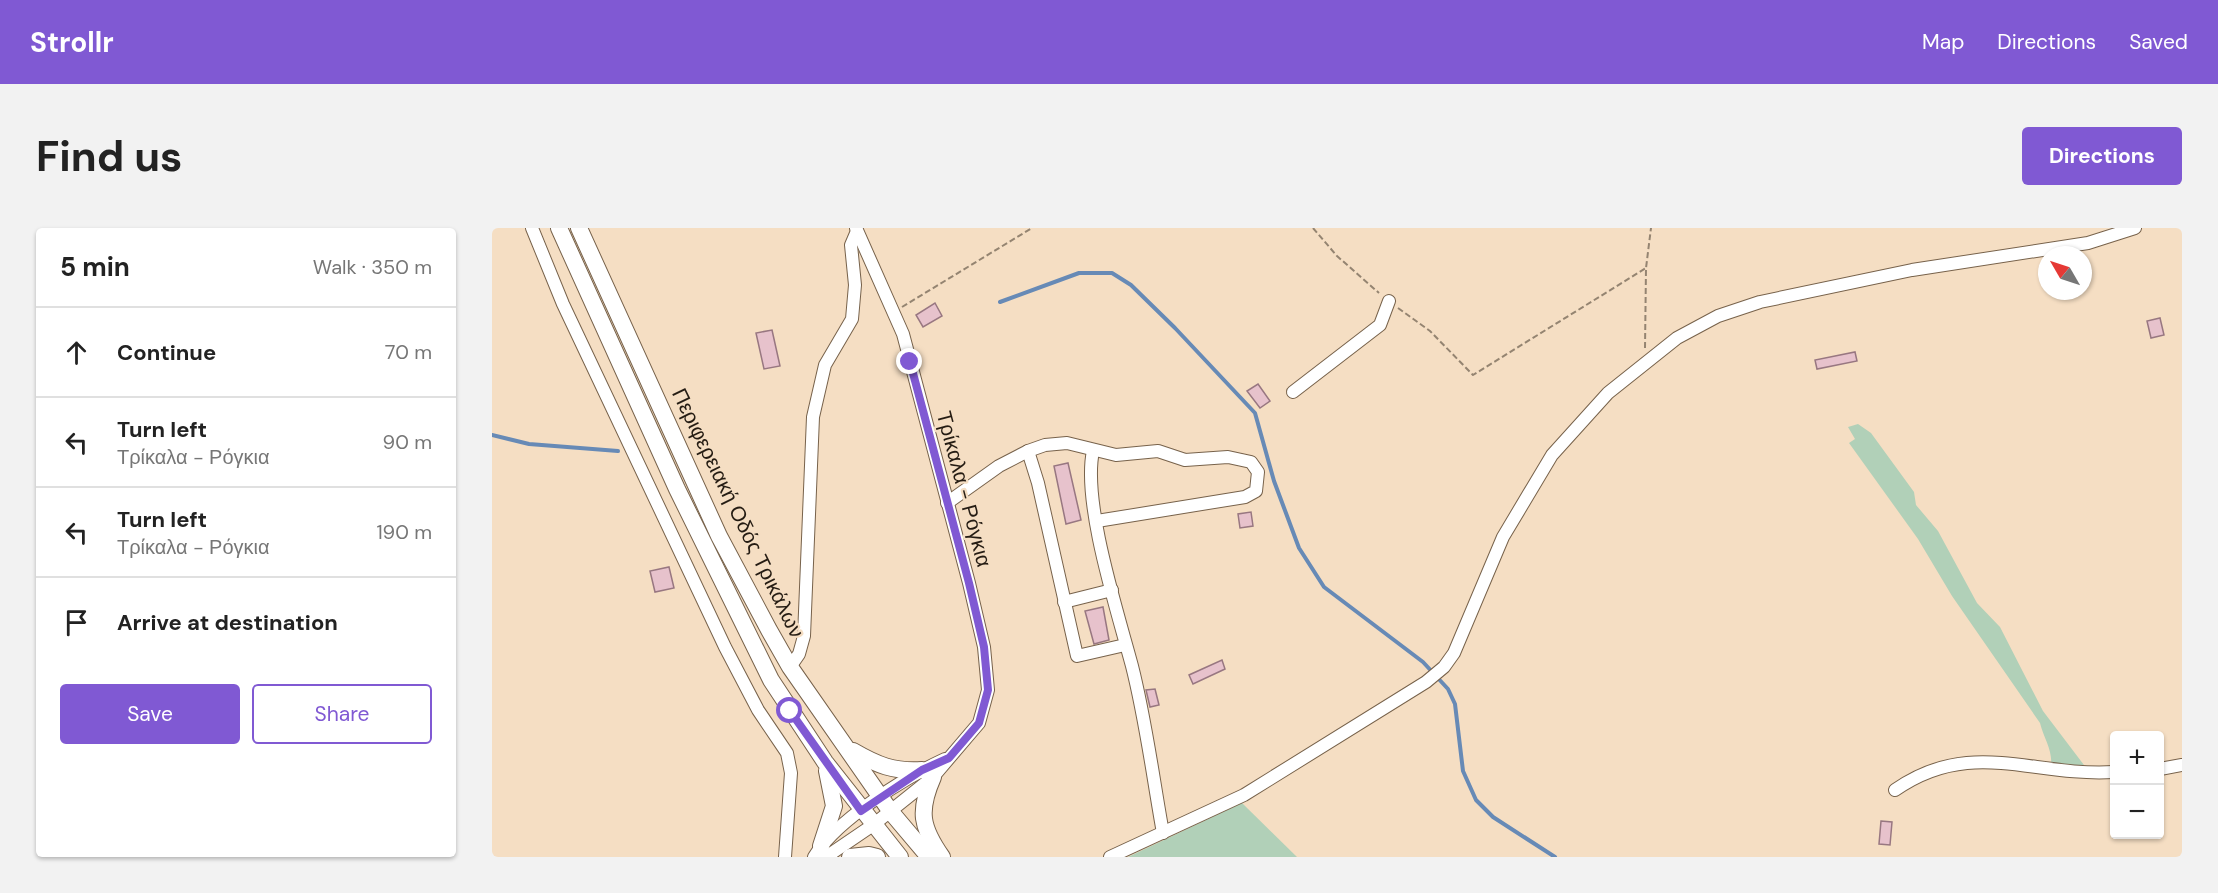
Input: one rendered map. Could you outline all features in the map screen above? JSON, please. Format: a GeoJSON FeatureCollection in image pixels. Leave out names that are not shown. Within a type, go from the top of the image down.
{"type":"FeatureCollection","features":[{"type":"Feature","properties":{"kind":"main road","name":"Περιφερειακή Οδός Τρικάλων"},"geometry":{"type":"LineString","coordinates":[[559,228],[677,489],[760,658],[781,695],[825,762],[861,811],[900,857]]}},
{"type":"Feature","properties":{"kind":"main road","name":"Περιφερειακή Οδός Τρικάλων"},"geometry":{"type":"LineString","coordinates":[[579,228],[719,536],[790,667],[880,797],[929,857]]}},
{"type":"Feature","properties":{"kind":"main road"},"geometry":{"type":"LineString","coordinates":[[847,747],[872,763],[892,770],[928,773],[924,823],[942,857]]}},
{"type":"Feature","properties":{"kind":"main road"},"geometry":{"type":"LineString","coordinates":[[820,853],[834,806],[825,762]]}},
{"type":"Feature","properties":{"kind":"main road"},"geometry":{"type":"LineString","coordinates":[[850,857],[869,855],[878,857]]}},
{"type":"Feature","properties":{"kind":"street"},"geometry":{"type":"LineString","coordinates":[[532,228],[576,333],[725,647],[758,710],[787,753],[791,773],[787,855]]}},
{"type":"Feature","properties":{"kind":"street"},"geometry":{"type":"LineString","coordinates":[[1110,857],[1244,795],[1426,682],[1444,667],[1460,641],[1507,530],[1545,464],[1587,414],[1645,361],[1700,325],[1748,305],[1912,270],[2088,243],[2135,228]]}},
{"type":"Feature","properties":{"kind":"street"},"geometry":{"type":"LineString","coordinates":[[790,667],[799,654],[804,636],[813,417],[825,364],[852,319],[855,285],[850,245],[856,229]]}},
{"type":"Feature","properties":{"kind":"street","name":"Τρίκαλα - Ρόγκια"},"geometry":{"type":"LineString","coordinates":[[820,853],[861,811],[880,797],[928,773],[949,758],[979,723],[988,690],[984,647],[903,334],[856,229]]}},
{"type":"Feature","properties":{"kind":"street"},"geometry":{"type":"LineString","coordinates":[[1293,392],[1380,325],[1389,302]]}},
{"type":"Feature","properties":{"kind":"street"},"geometry":{"type":"LineString","coordinates":[[947,502],[999,466],[1028,451],[1067,443],[1093,452],[1116,455],[1158,451],[1192,460],[1228,457],[1251,462],[1258,472],[1256,491],[1245,497],[1097,522]]}},
{"type":"Feature","properties":{"kind":"street"},"geometry":{"type":"LineString","coordinates":[[1028,451],[1038,483],[1077,657],[1125,645]]}},
{"type":"Feature","properties":{"kind":"street"},"geometry":{"type":"LineString","coordinates":[[1093,452],[1090,474],[1097,522],[1132,668],[1163,833]]}},
{"type":"Feature","properties":{"kind":"street"},"geometry":{"type":"LineString","coordinates":[[1064,602],[1112,590]]}},
{"type":"Feature","properties":{"kind":"street"},"geometry":{"type":"LineString","coordinates":[[1894,790],[1926,772],[1962,762],[1994,761],[2075,772],[2110,772]]}},
{"type":"Feature","properties":{"kind":"street"},"geometry":{"type":"LineString","coordinates":[[2164,768],[2182,765]]}},
{"type":"Feature","properties":{"kind":"street","name":"Τρίκαλα - Ρόγκια"},"geometry":{"type":"LineString","coordinates":[[820,853],[873,825],[891,812],[928,773]]}},
{"type":"Feature","properties":{"kind":"path"},"geometry":{"type":"LineString","coordinates":[[893,314],[917,296],[1032,228]]}},
{"type":"Feature","properties":{"kind":"path"},"geometry":{"type":"LineString","coordinates":[[1645,361],[1646,268],[1651,228]]}},
{"type":"Feature","properties":{"kind":"path"},"geometry":{"type":"LineString","coordinates":[[1473,375],[1646,268]]}},
{"type":"Feature","properties":{"kind":"green space"},"geometry":{"type":"Polygon","coordinates":[[[1858,424],[1871,433],[1914,492],[1916,505],[1938,531],[1977,603],[2000,627],[2043,711],[2087,769],[2051,767],[2049,750],[2040,723],[1952,596],[1918,539],[1849,443],[1855,439],[1848,427],[1858,424]]]}},
{"type":"Feature","properties":{"kind":"green space"},"geometry":{"type":"Polygon","coordinates":[[[1242,803],[1297,857],[1128,857],[1242,803]]]}},
{"type":"Feature","properties":{"kind":"building"},"geometry":{"type":"Polygon","coordinates":[[[935,303],[942,316],[923,327],[916,315],[935,303]]]}},
{"type":"Feature","properties":{"kind":"building"},"geometry":{"type":"Polygon","coordinates":[[[2160,318],[2164,335],[2151,338],[2147,321],[2160,318]]]}},
{"type":"Feature","properties":{"kind":"building"},"geometry":{"type":"Polygon","coordinates":[[[772,330],[780,366],[764,369],[756,333],[772,330]]]}},
{"type":"Feature","properties":{"kind":"building"},"geometry":{"type":"Polygon","coordinates":[[[1855,352],[1857,361],[1817,369],[1815,360],[1855,352]]]}},
{"type":"Feature","properties":{"kind":"building"},"geometry":{"type":"Polygon","coordinates":[[[1258,384],[1270,401],[1260,408],[1247,391],[1258,384]]]}},
{"type":"Feature","properties":{"kind":"building"},"geometry":{"type":"Polygon","coordinates":[[[1068,463],[1081,520],[1066,524],[1054,466],[1068,463]]]}},
{"type":"Feature","properties":{"kind":"building"},"geometry":{"type":"Polygon","coordinates":[[[1251,512],[1253,526],[1240,528],[1238,514],[1251,512]]]}},
{"type":"Feature","properties":{"kind":"building"},"geometry":{"type":"Polygon","coordinates":[[[669,567],[674,588],[655,592],[650,571],[669,567]]]}},
{"type":"Feature","properties":{"kind":"building"},"geometry":{"type":"Polygon","coordinates":[[[1103,607],[1109,640],[1094,644],[1085,611],[1103,607]]]}},
{"type":"Feature","properties":{"kind":"building"},"geometry":{"type":"Polygon","coordinates":[[[1222,660],[1225,669],[1193,684],[1189,675],[1222,660]]]}},
{"type":"Feature","properties":{"kind":"building"},"geometry":{"type":"Polygon","coordinates":[[[1155,689],[1159,705],[1150,707],[1146,690],[1155,689]]]}},
{"type":"Feature","properties":{"kind":"building"},"geometry":{"type":"Polygon","coordinates":[[[1881,821],[1892,822],[1890,845],[1879,844],[1881,821]]]}},
{"type":"Feature","properties":{"kind":"waterway"},"geometry":{"type":"LineString","coordinates":[[1000,302],[1079,273],[1112,273],[1131,285],[1175,328],[1255,413],[1274,481],[1299,548],[1324,587],[1423,662],[1448,689],[1455,704],[1463,771],[1476,800],[1493,817],[1555,857]]}},
{"type":"Feature","properties":{"kind":"waterway"},"geometry":{"type":"LineString","coordinates":[[492,435],[529,444],[618,451]]}},
{"type":"Feature","properties":{"kind":"route"},"geometry":{"type":"LineString","coordinates":[[790,711],[861,811],[922,770],[949,758],[979,723],[985,708],[988,690],[984,647],[910,362]]}}]}
